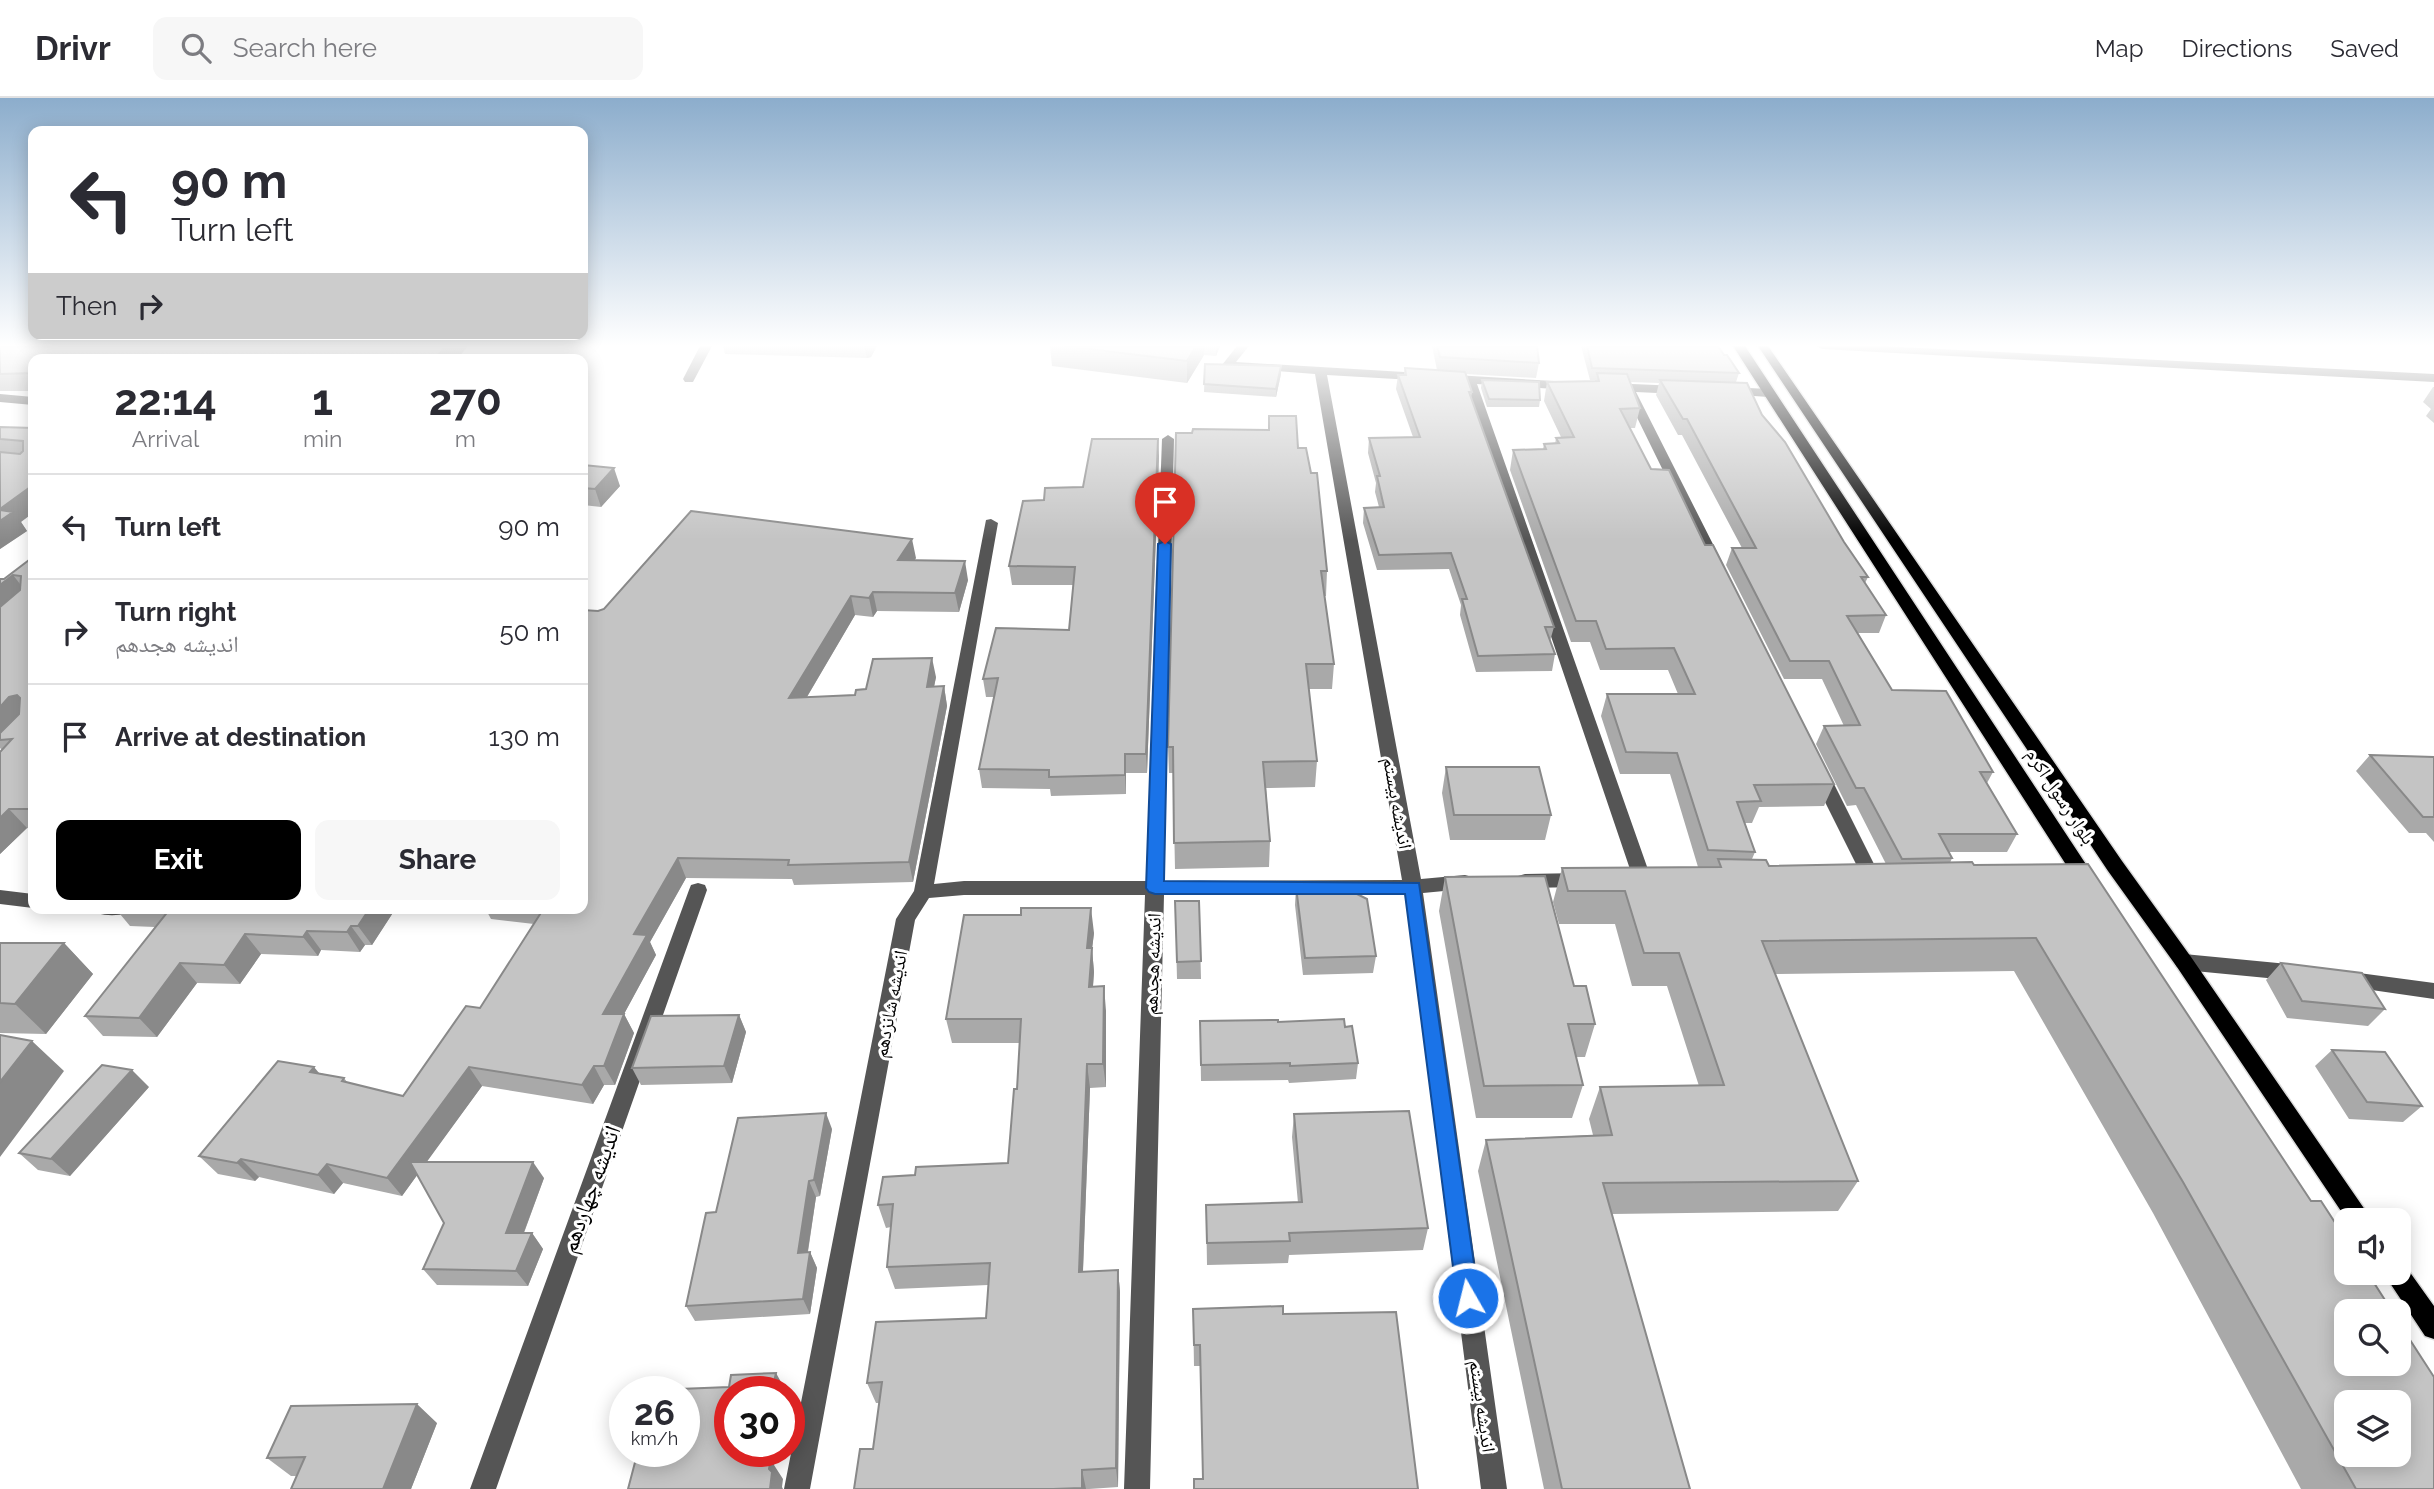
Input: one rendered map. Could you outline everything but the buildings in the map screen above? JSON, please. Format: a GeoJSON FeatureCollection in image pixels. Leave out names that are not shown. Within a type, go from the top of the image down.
{"type":"FeatureCollection","features":[{"type":"Feature","properties":{"kind":"main road","name":"بلوار رسول اکرم"},"geometry":{"type":"LineString","coordinates":[[1781,411],[2092,887]]}},
{"type":"Feature","properties":{"kind":"main road","name":"بلوار رسول اکرم"},"geometry":{"type":"LineString","coordinates":[[1807,411],[2115,866],[2352,1208]]}},
{"type":"Feature","properties":{"kind":"main road"},"geometry":{"type":"LineString","coordinates":[[2405,1285],[2434,1327]]}},
{"type":"Feature","properties":{"kind":"street","name":"اندیشه بیستم"},"geometry":{"type":"LineString","coordinates":[[1328,411],[1413,887],[1494,1489]]}},
{"type":"Feature","properties":{"kind":"street"},"geometry":{"type":"LineString","coordinates":[[1481,411],[1642,878]]}},
{"type":"Feature","properties":{"kind":"street"},"geometry":{"type":"LineString","coordinates":[[1639,411],[1721,575]]}},
{"type":"Feature","properties":{"kind":"street","name":"اندیشه هجدهم"},"geometry":{"type":"LineString","coordinates":[[1137,1489],[1168,439]]}},
{"type":"Feature","properties":{"kind":"street","name":"اندیشه شانزدهم"},"geometry":{"type":"LineString","coordinates":[[797,1489],[906,919],[923,892],[991,523]]}},
{"type":"Feature","properties":{"kind":"street"},"geometry":{"type":"LineString","coordinates":[[1814,762],[1883,887],[1849,886]]}},
{"type":"Feature","properties":{"kind":"street"},"geometry":{"type":"LineString","coordinates":[[1510,881],[1602,879]]}},
{"type":"Feature","properties":{"kind":"street"},"geometry":{"type":"LineString","coordinates":[[923,892],[964,888],[1413,887],[1484,882]]}},
{"type":"Feature","properties":{"kind":"street"},"geometry":{"type":"LineString","coordinates":[[2061,883],[2092,887]]}},
{"type":"Feature","properties":{"kind":"street","name":"اندیشه چهاردهم"},"geometry":{"type":"LineString","coordinates":[[483,1489],[698,890]]}},
{"type":"Feature","properties":{"kind":"street"},"geometry":{"type":"LineString","coordinates":[[0,897],[28,900]]}},
{"type":"Feature","properties":{"kind":"street"},"geometry":{"type":"LineString","coordinates":[[2184,962],[2319,975],[2434,991]]}},
{"type":"Feature","properties":{"kind":"route"},"geometry":{"type":"LineString","coordinates":[[1165,544],[1155,888],[1413,887],[1468,1298]]}}]}
